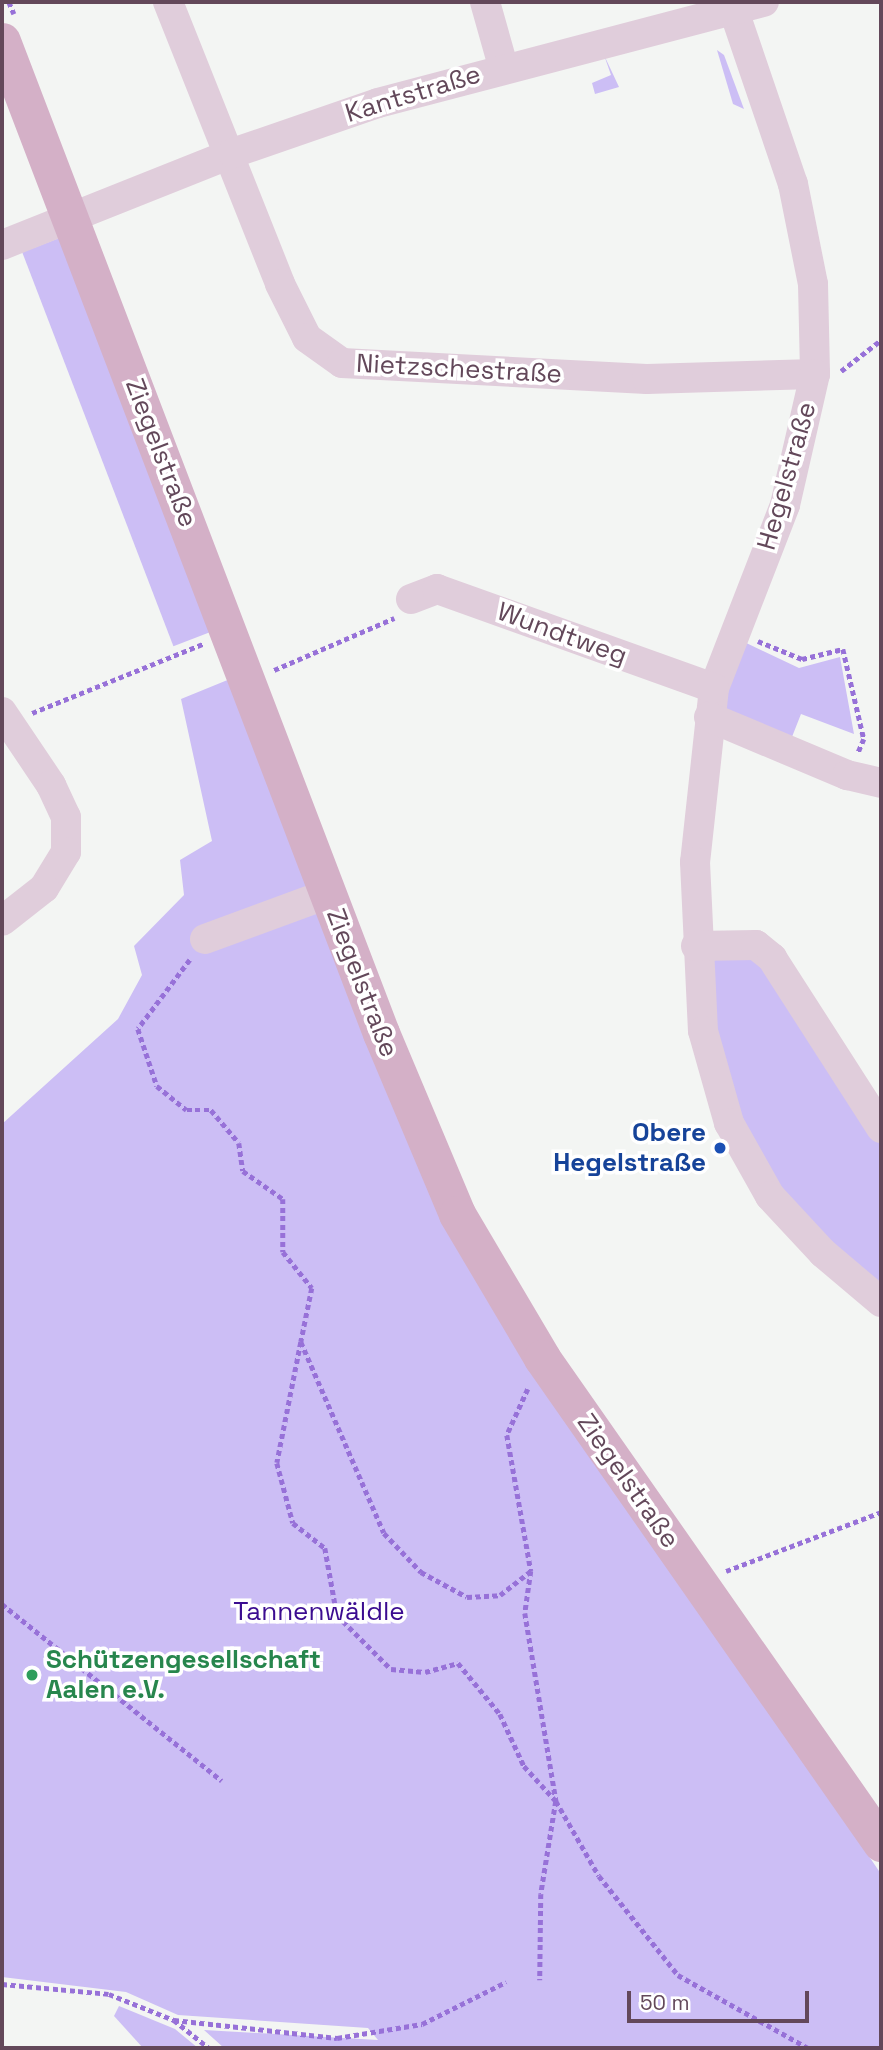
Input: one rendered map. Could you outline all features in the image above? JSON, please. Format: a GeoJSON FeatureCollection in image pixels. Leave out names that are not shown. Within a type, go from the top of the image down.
{"type":"FeatureCollection","features":[{"type":"Feature","properties":{"kind":"main road","name":"Ziegelstraße"},"geometry":{"type":"LineString","coordinates":[[2,40],[74,221],[327,894],[457,1214],[542,1358],[881,1843]]}},
{"type":"Feature","properties":{"kind":"street","name":"Nietzschestraße"},"geometry":{"type":"LineString","coordinates":[[168,2],[233,153],[307,338],[342,363],[648,379],[816,374]]}},
{"type":"Feature","properties":{"kind":"street"},"geometry":{"type":"LineString","coordinates":[[485,2],[503,66]]}},
{"type":"Feature","properties":{"kind":"street","name":"Kantstraße"},"geometry":{"type":"LineString","coordinates":[[2,245],[74,221],[233,153],[503,66],[745,4]]}},
{"type":"Feature","properties":{"kind":"street","name":"Hegelstraße"},"geometry":{"type":"LineString","coordinates":[[745,4],[793,184],[813,284],[816,374],[785,505],[712,702],[695,862],[696,946],[703,1031],[729,1124],[770,1196],[823,1254],[881,1301]]}},
{"type":"Feature","properties":{"kind":"street","name":"Wundtweg"},"geometry":{"type":"LineString","coordinates":[[411,599],[437,589],[712,702],[847,775],[881,783]]}},
{"type":"Feature","properties":{"kind":"street"},"geometry":{"type":"LineString","coordinates":[[2,920],[44,888],[66,852],[61,806],[6,717]]}},
{"type":"Feature","properties":{"kind":"street"},"geometry":{"type":"LineString","coordinates":[[205,940],[327,894]]}},
{"type":"Feature","properties":{"kind":"street"},"geometry":{"type":"LineString","coordinates":[[696,946],[756,945],[772,958],[881,1128]]}},
{"type":"Feature","properties":{"kind":"path"},"geometry":{"type":"LineString","coordinates":[[816,374],[845,370],[881,340]]}},
{"type":"Feature","properties":{"kind":"path"},"geometry":{"type":"LineString","coordinates":[[271,672],[397,616],[411,599]]}},
{"type":"Feature","properties":{"kind":"path"},"geometry":{"type":"LineString","coordinates":[[736,632],[802,659],[843,649],[864,739],[847,775]]}},
{"type":"Feature","properties":{"kind":"path"},"geometry":{"type":"LineString","coordinates":[[6,717],[230,634]]}},
{"type":"Feature","properties":{"kind":"path"},"geometry":{"type":"LineString","coordinates":[[205,940],[138,1029],[158,1086],[187,1110],[211,1110],[239,1143],[243,1171],[284,1199],[283,1252],[312,1288],[276,1463],[293,1522],[325,1548],[337,1615],[391,1669],[425,1672],[458,1663],[500,1714],[524,1766],[556,1801],[599,1876],[678,1975],[808,2048]]}},
{"type":"Feature","properties":{"kind":"path"},"geometry":{"type":"LineString","coordinates":[[302,1342],[384,1533],[421,1572],[467,1597],[500,1595],[531,1571]]}},
{"type":"Feature","properties":{"kind":"path"},"geometry":{"type":"LineString","coordinates":[[540,1980],[541,1894],[556,1801],[524,1613],[531,1571],[507,1435],[542,1358]]}},
{"type":"Feature","properties":{"kind":"path"},"geometry":{"type":"LineString","coordinates":[[734,1566],[881,1513]]}},
{"type":"Feature","properties":{"kind":"path"},"geometry":{"type":"LineString","coordinates":[[2,1604],[222,1780]]}},
{"type":"Feature","properties":{"kind":"path"},"geometry":{"type":"LineString","coordinates":[[2,1984],[109,1994],[174,2020],[337,2038],[422,2024],[506,1982]]}},
{"type":"Feature","properties":{"kind":"path"},"geometry":{"type":"LineString","coordinates":[[174,2020],[209,2048]]}},
{"type":"Feature","properties":{"kind":"green space"},"geometry":{"type":"Polygon","coordinates":[[[717,50],[724,55],[744,109],[733,104],[717,50]]]}},
{"type":"Feature","properties":{"kind":"green space"},"geometry":{"type":"Polygon","coordinates":[[[604,55],[619,87],[595,94],[592,83],[611,75],[604,55]]]}},
{"type":"Feature","properties":{"kind":"green space"},"geometry":{"type":"Polygon","coordinates":[[[67,235],[218,629],[173,646],[22,252],[67,235]]]}},
{"type":"Feature","properties":{"kind":"green space"},"geometry":{"type":"Polygon","coordinates":[[[740,640],[799,668],[840,657],[854,734],[801,714],[790,742],[717,714],[740,640]]]}},
{"type":"Feature","properties":{"kind":"green space","name":"Tannenwäldle"},"geometry":{"type":"Polygon","coordinates":[[[230,679],[514,1333],[881,1874],[881,2048],[224,2048],[204,2030],[378,2040],[368,2028],[178,2015],[126,1992],[2,1977],[2,1124],[118,1019],[142,975],[134,946],[184,895],[180,860],[212,841],[181,699],[230,679]]]}},
{"type":"Feature","properties":{"kind":"green space"},"geometry":{"type":"Polygon","coordinates":[[[756,945],[881,1128],[881,1302],[823,1253],[729,1123],[696,946],[756,945]]]}},
{"type":"Feature","properties":{"kind":"green space"},"geometry":{"type":"Polygon","coordinates":[[[119,2006],[175,2029],[198,2048],[143,2048],[114,2016],[119,2006]]]}},
{"type":"Feature","properties":{"kind":"place","name":"Obere Hegelstraße"},"geometry":{"type":"Point","coordinates":[720,1148]}},
{"type":"Feature","properties":{"kind":"place","name":"Schützengesellschaft Aalen e.V."},"geometry":{"type":"Point","coordinates":[32,1675]}}]}
